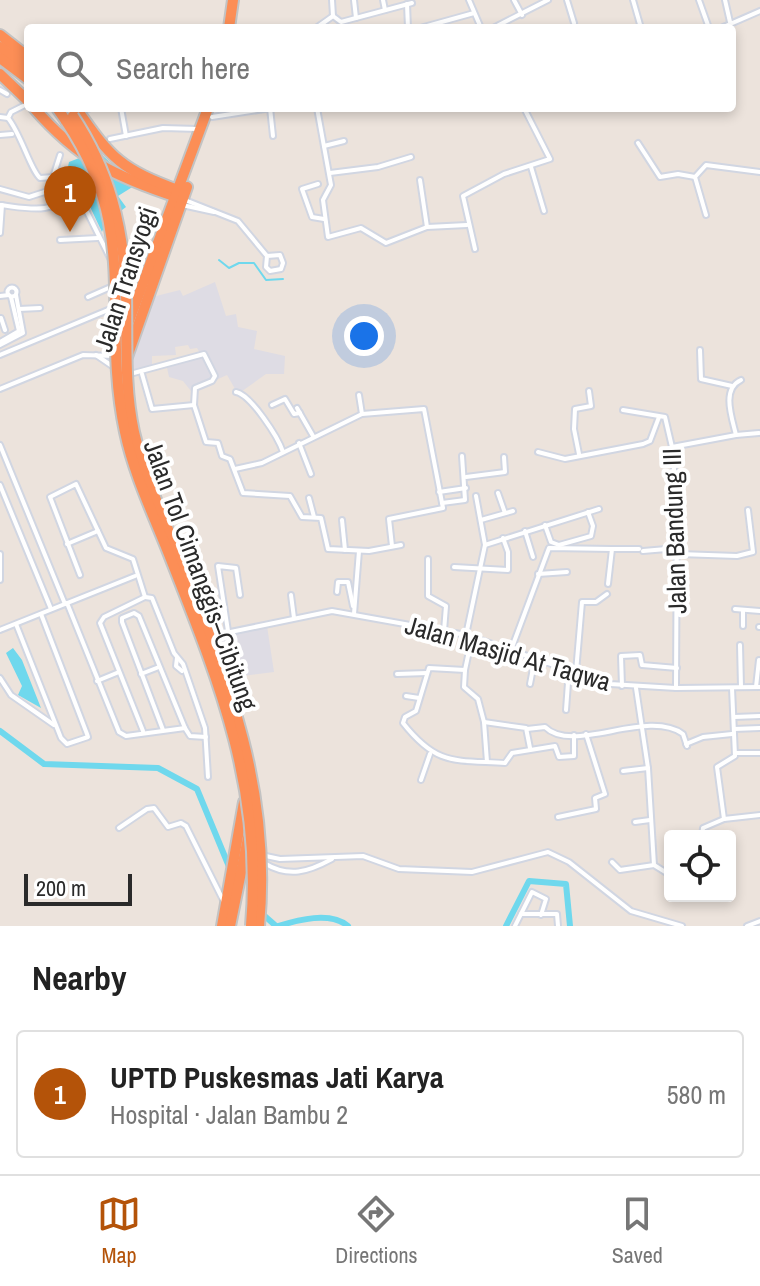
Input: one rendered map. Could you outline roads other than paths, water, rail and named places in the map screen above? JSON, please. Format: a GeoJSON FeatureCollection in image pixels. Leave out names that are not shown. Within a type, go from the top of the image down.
{"type":"FeatureCollection","features":[{"type":"Feature","properties":{"kind":"highway"},"geometry":{"type":"LineString","coordinates":[[230,24],[236,0]]}},
{"type":"Feature","properties":{"kind":"highway"},"geometry":{"type":"LineString","coordinates":[[236,0],[236,24]]}},
{"type":"Feature","properties":{"kind":"highway"},"geometry":{"type":"LineString","coordinates":[[0,35],[24,54]]}},
{"type":"Feature","properties":{"kind":"highway"},"geometry":{"type":"LineString","coordinates":[[0,47],[24,66]]}},
{"type":"Feature","properties":{"kind":"highway"},"geometry":{"type":"LineString","coordinates":[[0,58],[24,76]]}},
{"type":"Feature","properties":{"kind":"highway"},"geometry":{"type":"LineString","coordinates":[[0,74],[24,101]]}},
{"type":"Feature","properties":{"kind":"highway"},"geometry":{"type":"LineString","coordinates":[[35,112],[76,151],[180,197]]}},
{"type":"Feature","properties":{"kind":"highway","name":"Jalan Transyogi"},"geometry":{"type":"LineString","coordinates":[[211,112],[200,130],[184,173],[180,197],[169,215],[122,352],[121,372],[131,428],[243,752],[243,854]]}},
{"type":"Feature","properties":{"kind":"highway","name":"Jalan Transyogi"},"geometry":{"type":"LineString","coordinates":[[121,372],[212,112]]}},
{"type":"Feature","properties":{"kind":"highway"},"geometry":{"type":"LineString","coordinates":[[70,113],[108,145],[124,167],[146,182]]}},
{"type":"Feature","properties":{"kind":"highway","name":"Jalan Tol Cimanggis–Cibitung"},"geometry":{"type":"LineString","coordinates":[[70,113],[113,229],[118,290],[119,385],[131,455],[222,690],[237,743],[253,842],[251,926]]}},
{"type":"Feature","properties":{"kind":"highway","name":"Jalan Tol Cimanggis–Cibitung"},"geometry":{"type":"LineString","coordinates":[[70,113],[108,182],[120,227],[127,384],[139,453],[230,687],[243,731],[261,842],[259,926]]}},
{"type":"Feature","properties":{"kind":"highway"},"geometry":{"type":"LineString","coordinates":[[161,188],[175,183],[184,173]]}},
{"type":"Feature","properties":{"kind":"highway"},"geometry":{"type":"LineString","coordinates":[[161,188],[169,215]]}},
{"type":"Feature","properties":{"kind":"highway","name":"Jalan Transyogi"},"geometry":{"type":"LineString","coordinates":[[188,592],[211,636],[248,741],[253,796],[243,854],[222,926]]}},
{"type":"Feature","properties":{"kind":"highway","name":"Jalan Transyogi"},"geometry":{"type":"LineString","coordinates":[[229,901],[230,926]]}},
{"type":"Feature","properties":{"kind":"street"},"geometry":{"type":"LineString","coordinates":[[332,0],[333,16],[340,22],[409,3],[408,24]]}},
{"type":"Feature","properties":{"kind":"street"},"geometry":{"type":"LineString","coordinates":[[354,0],[356,18]]}},
{"type":"Feature","properties":{"kind":"street"},"geometry":{"type":"LineString","coordinates":[[383,0],[385,10]]}},
{"type":"Feature","properties":{"kind":"street"},"geometry":{"type":"LineString","coordinates":[[469,0],[479,24]]}},
{"type":"Feature","properties":{"kind":"street"},"geometry":{"type":"LineString","coordinates":[[514,0],[522,15]]}},
{"type":"Feature","properties":{"kind":"street"},"geometry":{"type":"LineString","coordinates":[[502,24],[548,0]]}},
{"type":"Feature","properties":{"kind":"street"},"geometry":{"type":"LineString","coordinates":[[567,0],[574,23]]}},
{"type":"Feature","properties":{"kind":"street"},"geometry":{"type":"LineString","coordinates":[[633,0],[640,24]]}},
{"type":"Feature","properties":{"kind":"street"},"geometry":{"type":"LineString","coordinates":[[699,0],[708,24]]}},
{"type":"Feature","properties":{"kind":"street"},"geometry":{"type":"LineString","coordinates":[[725,0],[730,22]]}},
{"type":"Feature","properties":{"kind":"street"},"geometry":{"type":"LineString","coordinates":[[727,24],[760,11]]}},
{"type":"Feature","properties":{"kind":"street"},"geometry":{"type":"LineString","coordinates":[[434,24],[474,13]]}},
{"type":"Feature","properties":{"kind":"street"},"geometry":{"type":"LineString","coordinates":[[322,24],[333,16]]}},
{"type":"Feature","properties":{"kind":"street"},"geometry":{"type":"LineString","coordinates":[[0,90],[7,94]]}},
{"type":"Feature","properties":{"kind":"street"},"geometry":{"type":"LineString","coordinates":[[8,118],[11,112],[24,107]]}},
{"type":"Feature","properties":{"kind":"street"},"geometry":{"type":"LineString","coordinates":[[122,112],[126,136]]}},
{"type":"Feature","properties":{"kind":"street"},"geometry":{"type":"LineString","coordinates":[[270,112],[273,136]]}},
{"type":"Feature","properties":{"kind":"street"},"geometry":{"type":"LineString","coordinates":[[318,112],[331,185],[323,200],[328,237],[361,228],[386,243],[427,227],[467,225]]}},
{"type":"Feature","properties":{"kind":"street"},"geometry":{"type":"LineString","coordinates":[[475,249],[467,225],[463,196],[504,174],[549,160],[526,112]]}},
{"type":"Feature","properties":{"kind":"street"},"geometry":{"type":"LineString","coordinates":[[0,117],[8,118],[24,141],[36,175],[53,177],[83,201],[98,238],[114,264],[113,286],[122,352],[83,355],[0,389]]}},
{"type":"Feature","properties":{"kind":"street"},"geometry":{"type":"LineString","coordinates":[[108,145],[126,136],[163,128],[200,130]]}},
{"type":"Feature","properties":{"kind":"street"},"geometry":{"type":"LineString","coordinates":[[0,135],[12,134]]}},
{"type":"Feature","properties":{"kind":"street"},"geometry":{"type":"LineString","coordinates":[[324,146],[344,141]]}},
{"type":"Feature","properties":{"kind":"street"},"geometry":{"type":"LineString","coordinates":[[638,143],[660,177],[678,174],[695,177]]}},
{"type":"Feature","properties":{"kind":"street"},"geometry":{"type":"LineString","coordinates":[[53,177],[60,155]]}},
{"type":"Feature","properties":{"kind":"street"},"geometry":{"type":"LineString","coordinates":[[330,173],[378,167],[411,157]]}},
{"type":"Feature","properties":{"kind":"street"},"geometry":{"type":"LineString","coordinates":[[695,177],[706,165],[760,172]]}},
{"type":"Feature","properties":{"kind":"street"},"geometry":{"type":"LineString","coordinates":[[531,167],[544,211]]}},
{"type":"Feature","properties":{"kind":"street"},"geometry":{"type":"LineString","coordinates":[[695,177],[706,215]]}},
{"type":"Feature","properties":{"kind":"street"},"geometry":{"type":"LineString","coordinates":[[420,180],[427,227]]}},
{"type":"Feature","properties":{"kind":"street"},"geometry":{"type":"LineString","coordinates":[[318,184],[302,189],[312,217],[324,219]]}},
{"type":"Feature","properties":{"kind":"street"},"geometry":{"type":"LineString","coordinates":[[0,189],[29,197],[57,188]]}},
{"type":"Feature","properties":{"kind":"street"},"geometry":{"type":"LineString","coordinates":[[0,233],[1,205],[32,211],[64,202],[74,191]]}},
{"type":"Feature","properties":{"kind":"street"},"geometry":{"type":"LineString","coordinates":[[180,197],[238,221],[267,256]]}},
{"type":"Feature","properties":{"kind":"street"},"geometry":{"type":"LineString","coordinates":[[60,240],[98,238]]}},
{"type":"Feature","properties":{"kind":"street"},"geometry":{"type":"LineString","coordinates":[[280,255],[283,263],[281,269],[270,271],[264,261],[267,256],[280,255]]}},
{"type":"Feature","properties":{"kind":"street"},"geometry":{"type":"LineString","coordinates":[[0,296],[13,295],[25,286]]}},
{"type":"Feature","properties":{"kind":"street"},"geometry":{"type":"LineString","coordinates":[[88,297],[113,286]]}},
{"type":"Feature","properties":{"kind":"street"},"geometry":{"type":"LineString","coordinates":[[0,344],[22,334],[19,309],[13,295]]}},
{"type":"Feature","properties":{"kind":"street"},"geometry":{"type":"LineString","coordinates":[[0,344],[19,331],[13,295]]}},
{"type":"Feature","properties":{"kind":"street"},"geometry":{"type":"LineString","coordinates":[[19,309],[40,308]]}},
{"type":"Feature","properties":{"kind":"street"},"geometry":{"type":"LineString","coordinates":[[0,355],[108,310]]}},
{"type":"Feature","properties":{"kind":"street"},"geometry":{"type":"LineString","coordinates":[[0,317],[5,330]]}},
{"type":"Feature","properties":{"kind":"street"},"geometry":{"type":"LineString","coordinates":[[700,350],[701,379],[732,386],[741,380]]}},
{"type":"Feature","properties":{"kind":"street"},"geometry":{"type":"LineString","coordinates":[[94,354],[121,372],[142,374],[152,367],[204,354],[215,376],[212,381],[195,388],[194,405],[206,442],[218,443],[222,456],[230,459],[243,493],[290,496],[302,517],[321,518],[328,549],[359,551],[401,545]]}},
{"type":"Feature","properties":{"kind":"street"},"geometry":{"type":"LineString","coordinates":[[142,374],[152,409],[194,405]]}},
{"type":"Feature","properties":{"kind":"street"},"geometry":{"type":"LineString","coordinates":[[732,386],[730,408],[736,435]]}},
{"type":"Feature","properties":{"kind":"street"},"geometry":{"type":"LineString","coordinates":[[579,454],[574,429],[575,409],[591,406],[589,391]]}},
{"type":"Feature","properties":{"kind":"street"},"geometry":{"type":"LineString","coordinates":[[236,392],[245,394],[256,406],[283,452]]}},
{"type":"Feature","properties":{"kind":"street"},"geometry":{"type":"LineString","coordinates":[[359,395],[362,414]]}},
{"type":"Feature","properties":{"kind":"street"},"geometry":{"type":"LineString","coordinates":[[272,405],[278,399],[286,399],[294,414],[299,411],[313,436]]}},
{"type":"Feature","properties":{"kind":"street"},"geometry":{"type":"LineString","coordinates":[[235,469],[252,467],[362,414],[424,409],[441,511],[389,519],[392,546]]}},
{"type":"Feature","properties":{"kind":"street","name":"Jalan Bandung III"},"geometry":{"type":"LineString","coordinates":[[623,410],[667,419],[672,447],[678,551],[676,688]]}},
{"type":"Feature","properties":{"kind":"street"},"geometry":{"type":"LineString","coordinates":[[538,452],[565,459],[649,442],[659,417]]}},
{"type":"Feature","properties":{"kind":"street"},"geometry":{"type":"LineString","coordinates":[[672,447],[759,433]]}},
{"type":"Feature","properties":{"kind":"street"},"geometry":{"type":"LineString","coordinates":[[299,443],[311,474]]}},
{"type":"Feature","properties":{"kind":"street"},"geometry":{"type":"LineString","coordinates":[[0,445],[119,732],[126,736],[143,731],[185,728]]}},
{"type":"Feature","properties":{"kind":"street"},"geometry":{"type":"LineString","coordinates":[[442,503],[464,501],[466,477],[462,456]]}},
{"type":"Feature","properties":{"kind":"street"},"geometry":{"type":"LineString","coordinates":[[466,477],[505,472],[504,457]]}},
{"type":"Feature","properties":{"kind":"street"},"geometry":{"type":"LineString","coordinates":[[0,485],[51,609]]}},
{"type":"Feature","properties":{"kind":"street"},"geometry":{"type":"LineString","coordinates":[[80,575],[51,504],[53,492],[80,485],[106,548],[133,559],[135,575],[145,597]]}},
{"type":"Feature","properties":{"kind":"street"},"geometry":{"type":"LineString","coordinates":[[439,492],[466,488]]}},
{"type":"Feature","properties":{"kind":"street"},"geometry":{"type":"LineString","coordinates":[[498,493],[505,513]]}},
{"type":"Feature","properties":{"kind":"street"},"geometry":{"type":"LineString","coordinates":[[476,496],[485,545],[479,568],[464,687],[478,699],[484,722],[487,762]]}},
{"type":"Feature","properties":{"kind":"street"},"geometry":{"type":"LineString","coordinates":[[309,498],[314,517]]}},
{"type":"Feature","properties":{"kind":"street"},"geometry":{"type":"LineString","coordinates":[[485,545],[599,509]]}},
{"type":"Feature","properties":{"kind":"street"},"geometry":{"type":"LineString","coordinates":[[511,650],[549,548],[594,547],[737,556],[753,552],[748,510]]}},
{"type":"Feature","properties":{"kind":"street"},"geometry":{"type":"LineString","coordinates":[[480,520],[513,511]]}},
{"type":"Feature","properties":{"kind":"street"},"geometry":{"type":"LineString","coordinates":[[545,525],[551,542],[559,545],[591,536],[593,526],[588,512]]}},
{"type":"Feature","properties":{"kind":"street"},"geometry":{"type":"LineString","coordinates":[[342,520],[345,551]]}},
{"type":"Feature","properties":{"kind":"street"},"geometry":{"type":"LineString","coordinates":[[67,544],[98,531]]}},
{"type":"Feature","properties":{"kind":"street"},"geometry":{"type":"LineString","coordinates":[[525,531],[533,557]]}},
{"type":"Feature","properties":{"kind":"street"},"geometry":{"type":"LineString","coordinates":[[454,567],[508,570],[508,552],[503,538]]}},
{"type":"Feature","properties":{"kind":"street"},"geometry":{"type":"LineString","coordinates":[[601,577],[609,581],[612,549]]}},
{"type":"Feature","properties":{"kind":"street"},"geometry":{"type":"LineString","coordinates":[[354,611],[359,551]]}},
{"type":"Feature","properties":{"kind":"street"},"geometry":{"type":"LineString","coordinates":[[0,554],[0,580]]}},
{"type":"Feature","properties":{"kind":"street"},"geometry":{"type":"LineString","coordinates":[[428,559],[428,597],[446,606],[444,631]]}},
{"type":"Feature","properties":{"kind":"street"},"geometry":{"type":"LineString","coordinates":[[228,631],[218,566],[236,568],[240,595]]}},
{"type":"Feature","properties":{"kind":"street"},"geometry":{"type":"LineString","coordinates":[[538,574],[567,572]]}},
{"type":"Feature","properties":{"kind":"street"},"geometry":{"type":"LineString","coordinates":[[0,630],[135,575]]}},
{"type":"Feature","properties":{"kind":"street"},"geometry":{"type":"LineString","coordinates":[[337,592],[338,582],[349,583],[354,611]]}},
{"type":"Feature","properties":{"kind":"street"},"geometry":{"type":"LineString","coordinates":[[576,672],[582,602],[596,602],[607,594]]}},
{"type":"Feature","properties":{"kind":"street"},"geometry":{"type":"LineString","coordinates":[[291,595],[294,618]]}},
{"type":"Feature","properties":{"kind":"street"},"geometry":{"type":"LineString","coordinates":[[143,731],[101,621],[145,597],[152,598],[206,737],[208,777]]}},
{"type":"Feature","properties":{"kind":"street"},"geometry":{"type":"LineString","coordinates":[[735,609],[760,611]]}},
{"type":"Feature","properties":{"kind":"street"},"geometry":{"type":"LineString","coordinates":[[743,610],[743,626]]}},
{"type":"Feature","properties":{"kind":"street","name":"Jalan Masjid At Taqwa"},"geometry":{"type":"LineString","coordinates":[[211,636],[332,611],[354,611],[469,636],[622,686],[758,687]]}},
{"type":"Feature","properties":{"kind":"street"},"geometry":{"type":"LineString","coordinates":[[163,730],[122,618],[134,613],[139,616],[185,728],[190,736],[206,737]]}},
{"type":"Feature","properties":{"kind":"street"},"geometry":{"type":"LineString","coordinates":[[16,624],[56,726],[67,744],[88,737],[41,614]]}},
{"type":"Feature","properties":{"kind":"street"},"geometry":{"type":"LineString","coordinates":[[740,645],[741,687]]}},
{"type":"Feature","properties":{"kind":"street"},"geometry":{"type":"LineString","coordinates":[[622,686],[621,656],[640,655],[642,665],[677,668]]}},
{"type":"Feature","properties":{"kind":"street"},"geometry":{"type":"LineString","coordinates":[[530,684],[535,658]]}},
{"type":"Feature","properties":{"kind":"street"},"geometry":{"type":"LineString","coordinates":[[758,687],[759,660]]}},
{"type":"Feature","properties":{"kind":"street"},"geometry":{"type":"LineString","coordinates":[[141,674],[159,667]]}},
{"type":"Feature","properties":{"kind":"street"},"geometry":{"type":"LineString","coordinates":[[465,670],[431,667],[416,711],[405,717],[403,723],[430,754],[505,763],[512,753],[555,746],[559,757],[574,756],[574,735]]}},
{"type":"Feature","properties":{"kind":"street"},"geometry":{"type":"LineString","coordinates":[[566,710],[569,669]]}},
{"type":"Feature","properties":{"kind":"street"},"geometry":{"type":"LineString","coordinates":[[97,681],[119,672]]}},
{"type":"Feature","properties":{"kind":"street"},"geometry":{"type":"LineString","coordinates":[[397,674],[427,673]]}},
{"type":"Feature","properties":{"kind":"street"},"geometry":{"type":"LineString","coordinates":[[0,678],[18,702],[56,726]]}},
{"type":"Feature","properties":{"kind":"street"},"geometry":{"type":"LineString","coordinates":[[636,687],[648,768],[654,865]]}},
{"type":"Feature","properties":{"kind":"street"},"geometry":{"type":"LineString","coordinates":[[724,819],[717,765],[733,758],[735,753],[732,688]]}},
{"type":"Feature","properties":{"kind":"street"},"geometry":{"type":"LineString","coordinates":[[406,696],[420,698]]}},
{"type":"Feature","properties":{"kind":"street"},"geometry":{"type":"LineString","coordinates":[[734,717],[760,716]]}},
{"type":"Feature","properties":{"kind":"street"},"geometry":{"type":"LineString","coordinates":[[484,722],[527,729],[545,727],[555,735],[643,727],[677,730],[687,745],[703,737],[760,728]]}},
{"type":"Feature","properties":{"kind":"street"},"geometry":{"type":"LineString","coordinates":[[527,729],[530,748]]}},
{"type":"Feature","properties":{"kind":"street"},"geometry":{"type":"LineString","coordinates":[[558,817],[596,809],[595,798],[605,794],[586,734]]}},
{"type":"Feature","properties":{"kind":"street"},"geometry":{"type":"LineString","coordinates":[[735,753],[760,753]]}},
{"type":"Feature","properties":{"kind":"street"},"geometry":{"type":"LineString","coordinates":[[421,780],[430,754]]}},
{"type":"Feature","properties":{"kind":"street"},"geometry":{"type":"LineString","coordinates":[[623,771],[648,768]]}},
{"type":"Feature","properties":{"kind":"street"},"geometry":{"type":"LineString","coordinates":[[119,828],[154,808],[168,827],[181,823],[186,826],[229,901]]}},
{"type":"Feature","properties":{"kind":"street"},"geometry":{"type":"LineString","coordinates":[[703,830],[724,819],[760,815]]}},
{"type":"Feature","properties":{"kind":"street"},"geometry":{"type":"LineString","coordinates":[[635,822],[650,820]]}},
{"type":"Feature","properties":{"kind":"street"},"geometry":{"type":"LineString","coordinates":[[243,854],[280,859],[363,856],[399,869],[472,872],[548,852],[569,862],[631,911],[682,926]]}},
{"type":"Feature","properties":{"kind":"street"},"geometry":{"type":"LineString","coordinates":[[243,854],[278,871],[301,873],[332,859]]}},
{"type":"Feature","properties":{"kind":"street"},"geometry":{"type":"LineString","coordinates":[[278,871],[276,864],[280,859]]}},
{"type":"Feature","properties":{"kind":"street"},"geometry":{"type":"LineString","coordinates":[[612,862],[620,870],[654,865],[664,871]]}},
{"type":"Feature","properties":{"kind":"street"},"geometry":{"type":"LineString","coordinates":[[515,926],[533,892],[546,899],[541,915]]}},
{"type":"Feature","properties":{"kind":"street"},"geometry":{"type":"LineString","coordinates":[[521,914],[557,914],[558,926]]}},
{"type":"Feature","properties":{"kind":"street"},"geometry":{"type":"LineString","coordinates":[[747,926],[760,921]]}},
{"type":"Feature","properties":{"kind":"water"},"geometry":{"type":"Polygon","coordinates":[[[100,153],[114,166],[110,175],[134,186],[118,196],[126,207],[106,222],[102,232],[82,190],[65,181],[69,162],[100,153]]]}},
{"type":"Feature","properties":{"kind":"water"},"geometry":{"type":"Polygon","coordinates":[[[13,648],[22,660],[41,708],[18,695],[22,686],[6,653],[13,648]]]}},
{"type":"Feature","properties":{"kind":"waterway"},"geometry":{"type":"LineString","coordinates":[[219,260],[229,268],[239,263],[254,263],[266,280],[283,279]]}},
{"type":"Feature","properties":{"kind":"waterway"},"geometry":{"type":"LineString","coordinates":[[0,731],[44,764],[158,768],[197,789],[230,869]]}},
{"type":"Feature","properties":{"kind":"waterway"},"geometry":{"type":"LineString","coordinates":[[506,926],[529,881],[566,884],[570,926]]}},
{"type":"Feature","properties":{"kind":"waterway"},"geometry":{"type":"LineString","coordinates":[[259,911],[276,926]]}},
{"type":"Feature","properties":{"kind":"waterway"},"geometry":{"type":"LineString","coordinates":[[278,926],[323,918],[341,921],[348,926]]}},
{"type":"Feature","properties":{"kind":"place","name":"UPTD Puskesmas Jati Karya"},"geometry":{"type":"Point","coordinates":[70,232]}}]}
